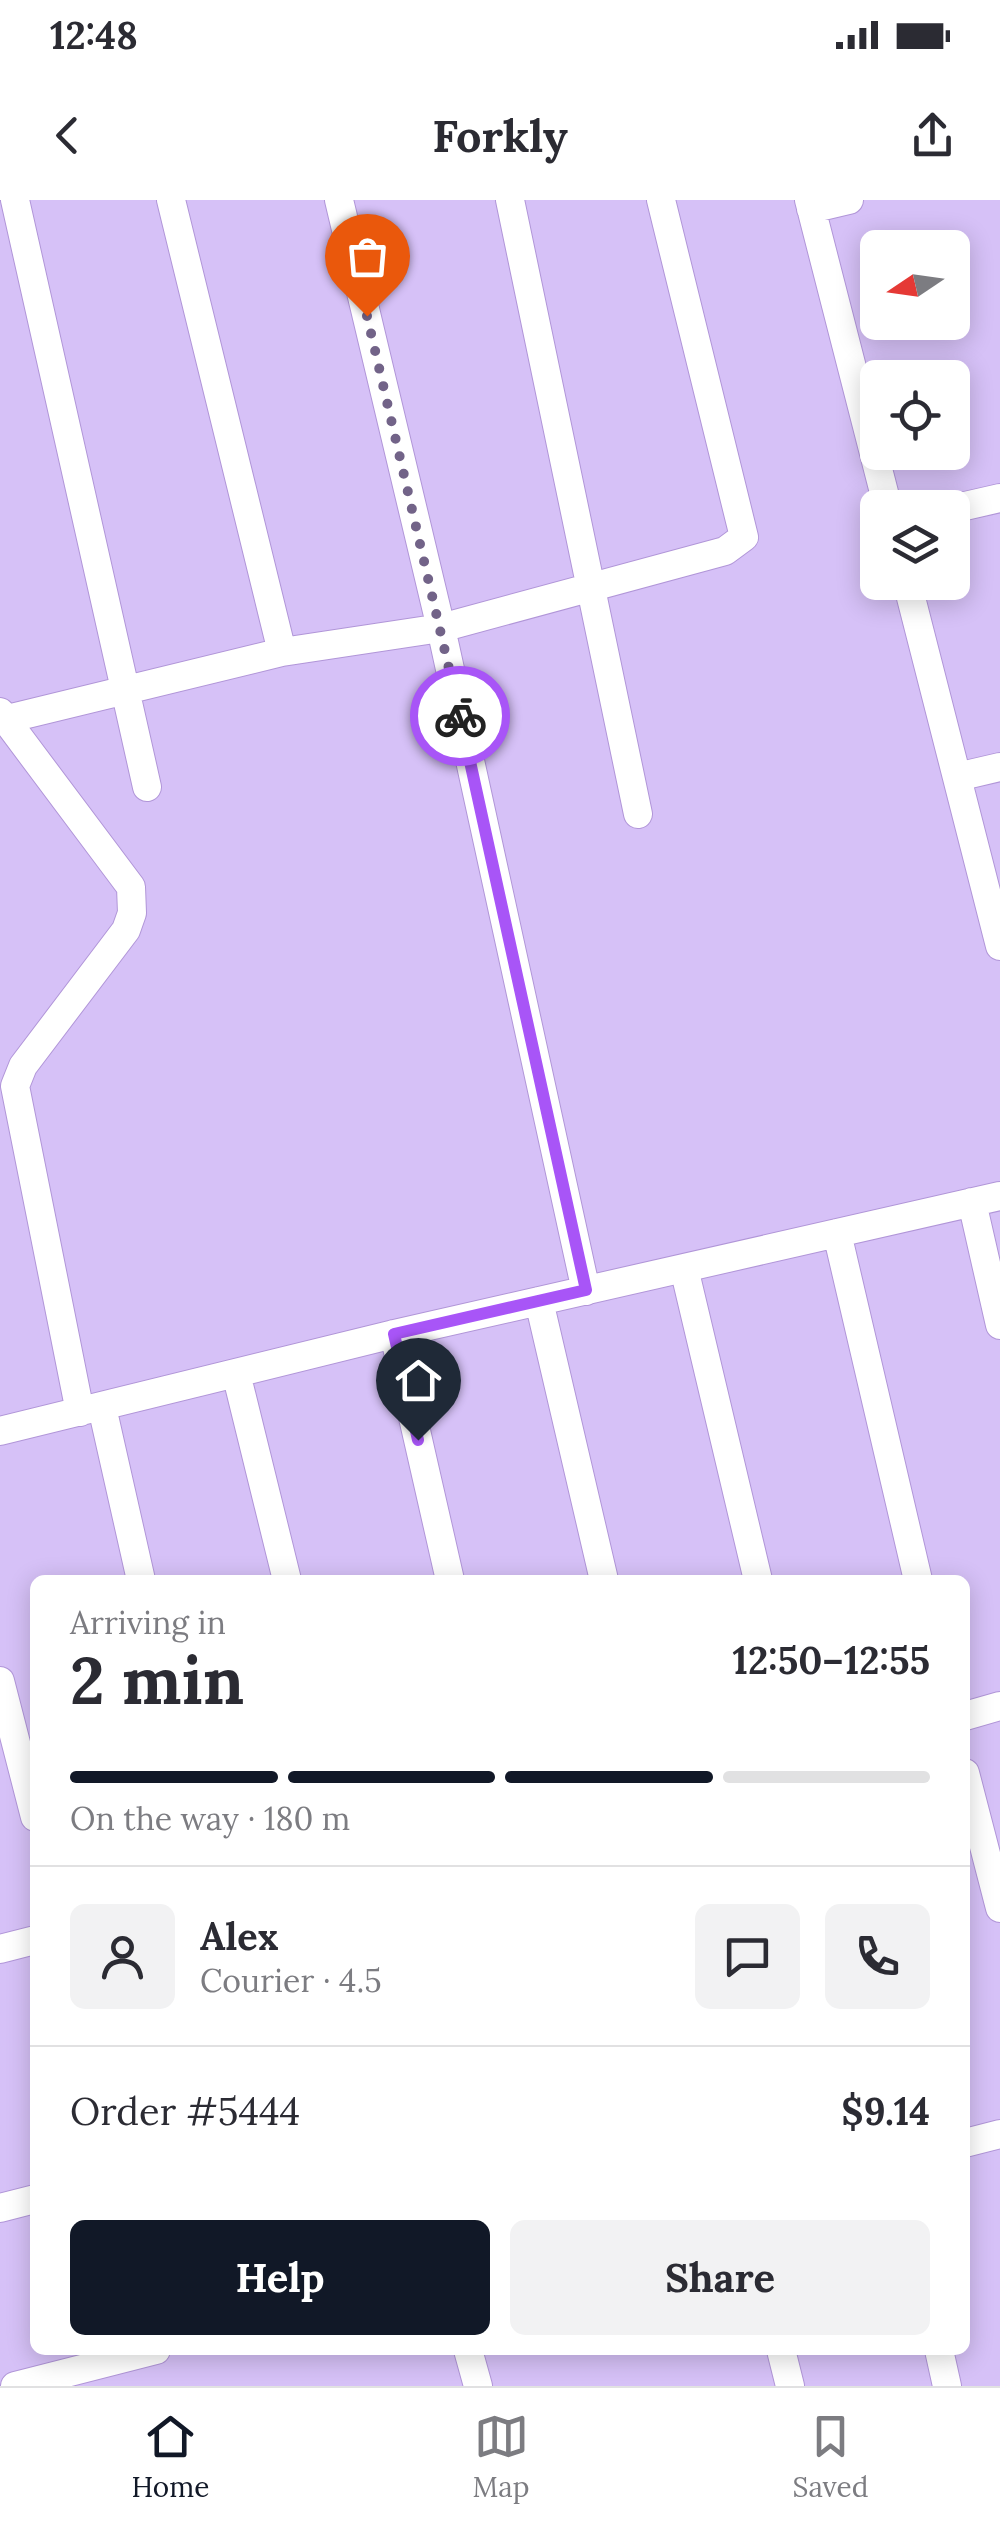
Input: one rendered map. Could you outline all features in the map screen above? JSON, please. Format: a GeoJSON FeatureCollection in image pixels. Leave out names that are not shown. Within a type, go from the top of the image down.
{"type":"FeatureCollection","features":[{"type":"Feature","properties":{"kind":"street"},"geometry":{"type":"LineString","coordinates":[[15,200],[147,787]]}},
{"type":"Feature","properties":{"kind":"street"},"geometry":{"type":"LineString","coordinates":[[171,200],[282,652]]}},
{"type":"Feature","properties":{"kind":"street"},"geometry":{"type":"LineString","coordinates":[[339,200],[441,628],[586,1290]]}},
{"type":"Feature","properties":{"kind":"street"},"geometry":{"type":"LineString","coordinates":[[510,200],[638,814]]}},
{"type":"Feature","properties":{"kind":"street"},"geometry":{"type":"LineString","coordinates":[[141,1575],[91,1409],[16,1086],[23,1066],[126,930],[132,914],[131,887],[4,715],[282,652],[441,628],[725,550],[744,538],[661,200]]}},
{"type":"Feature","properties":{"kind":"street"},"geometry":{"type":"LineString","coordinates":[[849,200],[810,204],[883,490]]}},
{"type":"Feature","properties":{"kind":"street"},"geometry":{"type":"LineString","coordinates":[[970,505],[1000,498]]}},
{"type":"Feature","properties":{"kind":"street"},"geometry":{"type":"LineString","coordinates":[[912,600],[1000,946]]}},
{"type":"Feature","properties":{"kind":"street"},"geometry":{"type":"LineString","coordinates":[[957,778],[1000,767]]}},
{"type":"Feature","properties":{"kind":"street"},"geometry":{"type":"LineString","coordinates":[[0,1431],[394,1334],[1000,1196]]}},
{"type":"Feature","properties":{"kind":"street"},"geometry":{"type":"LineString","coordinates":[[972,1202],[1000,1324]]}},
{"type":"Feature","properties":{"kind":"street"},"geometry":{"type":"LineString","coordinates":[[837,1233],[917,1575]]}},
{"type":"Feature","properties":{"kind":"street"},"geometry":{"type":"LineString","coordinates":[[684,1268],[757,1575]]}},
{"type":"Feature","properties":{"kind":"street"},"geometry":{"type":"LineString","coordinates":[[540,1301],[603,1575]]}},
{"type":"Feature","properties":{"kind":"street"},"geometry":{"type":"LineString","coordinates":[[394,1334],[449,1575]]}},
{"type":"Feature","properties":{"kind":"street"},"geometry":{"type":"LineString","coordinates":[[236,1373],[286,1575]]}},
{"type":"Feature","properties":{"kind":"street"},"geometry":{"type":"LineString","coordinates":[[0,1682],[30,1797]]}},
{"type":"Feature","properties":{"kind":"street"},"geometry":{"type":"LineString","coordinates":[[970,1715],[1000,1706]]}},
{"type":"Feature","properties":{"kind":"street"},"geometry":{"type":"LineString","coordinates":[[970,1792],[1000,1908]]}},
{"type":"Feature","properties":{"kind":"street"},"geometry":{"type":"LineString","coordinates":[[0,1949],[30,1941]]}},
{"type":"Feature","properties":{"kind":"street"},"geometry":{"type":"LineString","coordinates":[[970,2143],[1000,2134]]}},
{"type":"Feature","properties":{"kind":"street"},"geometry":{"type":"LineString","coordinates":[[0,2208],[30,2200]]}},
{"type":"Feature","properties":{"kind":"street"},"geometry":{"type":"LineString","coordinates":[[15,2386],[136,2355]]}},
{"type":"Feature","properties":{"kind":"street"},"geometry":{"type":"LineString","coordinates":[[469,2355],[478,2386]]}},
{"type":"Feature","properties":{"kind":"street"},"geometry":{"type":"LineString","coordinates":[[782,2355],[790,2386]]}},
{"type":"Feature","properties":{"kind":"street"},"geometry":{"type":"LineString","coordinates":[[940,2355],[947,2386]]}},
{"type":"Feature","properties":{"kind":"way so far"},"geometry":{"type":"LineString","coordinates":[[367,316],[460,716]]}},
{"type":"Feature","properties":{"kind":"route"},"geometry":{"type":"LineString","coordinates":[[418,1440],[394,1334],[586,1290],[460,716]]}}]}
